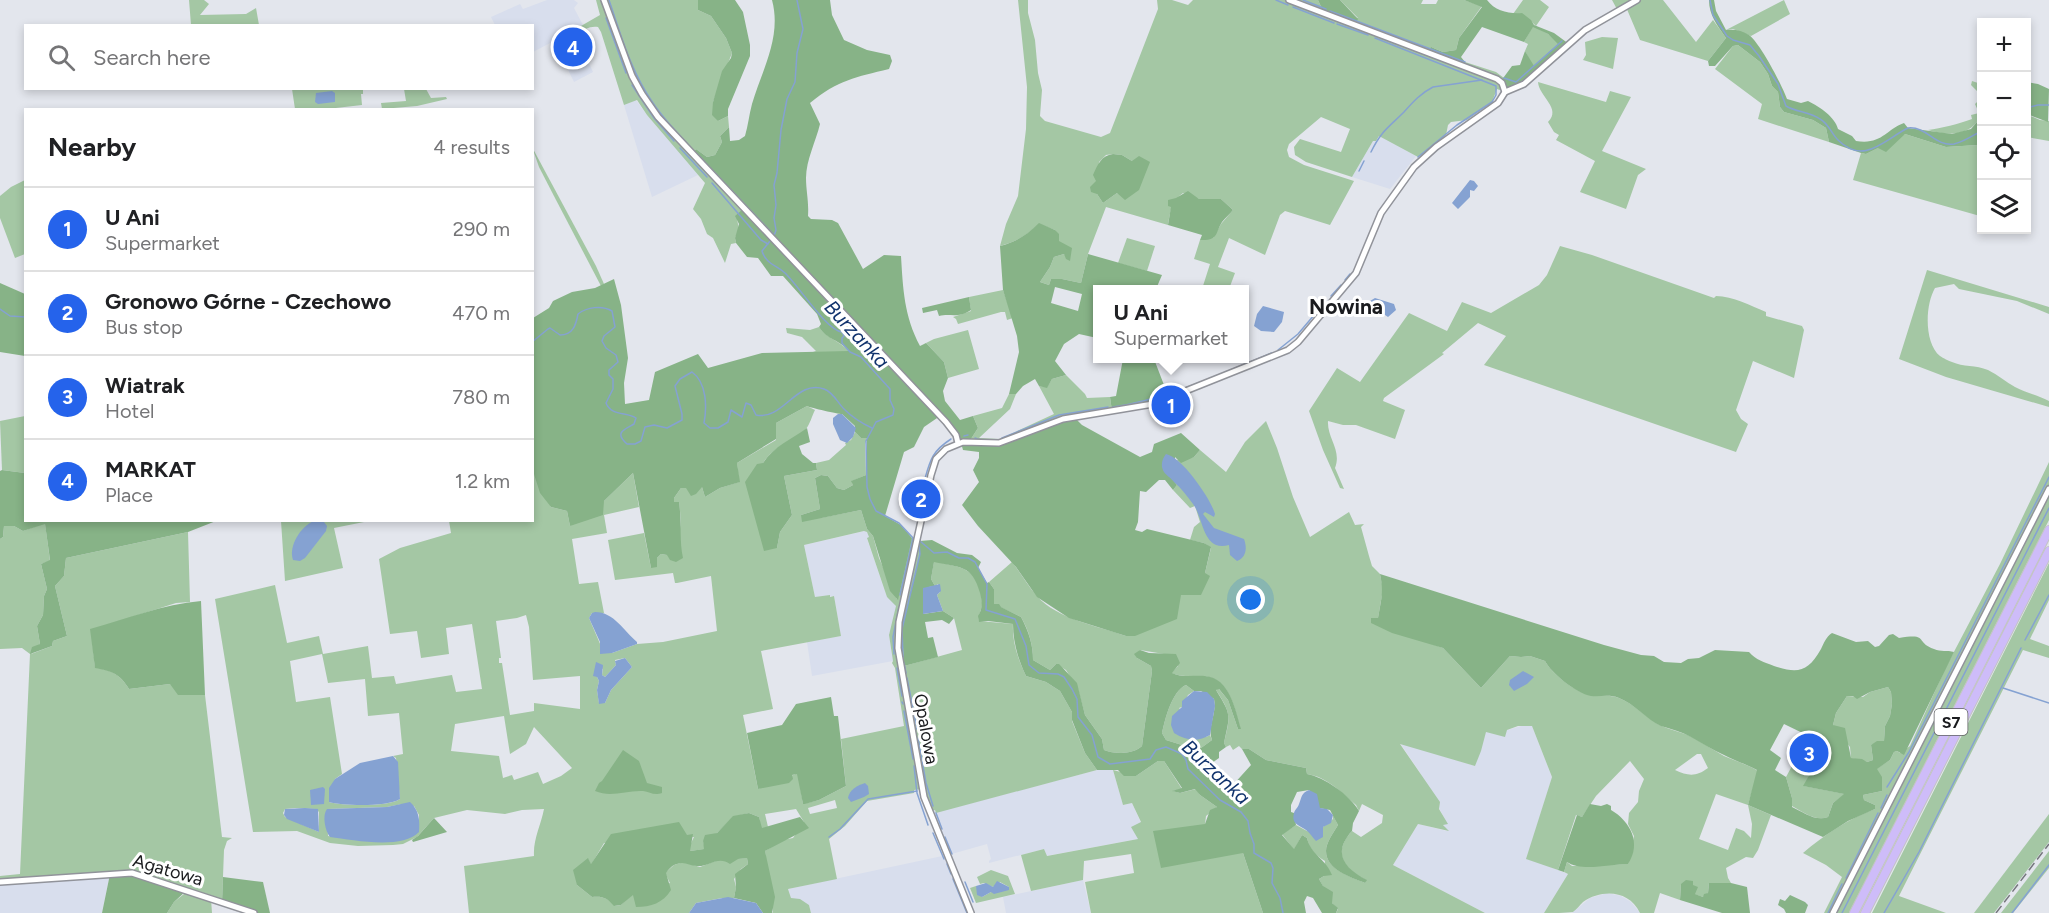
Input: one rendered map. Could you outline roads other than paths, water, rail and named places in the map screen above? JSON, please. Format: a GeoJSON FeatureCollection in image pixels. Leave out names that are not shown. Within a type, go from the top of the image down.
{"type":"FeatureCollection","features":[{"type":"Feature","properties":{"kind":"highway","name":"S7"},"geometry":{"type":"LineString","coordinates":[[1854,913],[2049,530]]}},
{"type":"Feature","properties":{"kind":"highway","name":"S7"},"geometry":{"type":"LineString","coordinates":[[1865,913],[2049,551]]}},
{"type":"Feature","properties":{"kind":"street"},"geometry":{"type":"LineString","coordinates":[[604,0],[627,66],[646,100],[676,137],[946,422],[955,433],[958,443],[999,443],[1063,418],[1153,404],[1288,350],[1316,321],[1360,266],[1381,213],[1411,170],[1436,147],[1498,103],[1505,92],[1522,86],[1586,30],[1637,0]]}},
{"type":"Feature","properties":{"kind":"street"},"geometry":{"type":"LineString","coordinates":[[1289,0],[1497,79],[1503,83],[1505,92]]}},
{"type":"Feature","properties":{"kind":"street","name":"Opalowa"},"geometry":{"type":"LineString","coordinates":[[958,443],[943,451],[935,463],[897,638],[899,661],[924,797],[971,913]]}},
{"type":"Feature","properties":{"kind":"street"},"geometry":{"type":"LineString","coordinates":[[1833,913],[2049,489]]}},
{"type":"Feature","properties":{"kind":"street","name":"Agatowa"},"geometry":{"type":"LineString","coordinates":[[0,882],[132,873],[254,913]]}},
{"type":"Feature","properties":{"kind":"water"},"geometry":{"type":"Polygon","coordinates":[[[332,91],[335,93],[335,102],[318,104],[315,102],[316,93],[332,91]]]}},
{"type":"Feature","properties":{"kind":"water"},"geometry":{"type":"Polygon","coordinates":[[[1470,180],[1478,186],[1474,191],[1470,190],[1470,197],[1458,209],[1452,203],[1470,180]]]}},
{"type":"Feature","properties":{"kind":"water"},"geometry":{"type":"Polygon","coordinates":[[[1375,298],[1394,304],[1396,310],[1388,317],[1371,310],[1368,307],[1370,301],[1375,298]]]}},
{"type":"Feature","properties":{"kind":"water"},"geometry":{"type":"Polygon","coordinates":[[[1263,306],[1284,312],[1282,322],[1274,332],[1261,331],[1254,326],[1257,314],[1263,306]]]}},
{"type":"Feature","properties":{"kind":"water"},"geometry":{"type":"Polygon","coordinates":[[[842,414],[856,428],[853,437],[847,443],[840,440],[833,424],[833,418],[842,414]]]}},
{"type":"Feature","properties":{"kind":"water"},"geometry":{"type":"Polygon","coordinates":[[[1166,454],[1180,463],[1202,489],[1215,514],[1214,517],[1205,512],[1203,514],[1214,528],[1244,539],[1246,545],[1243,557],[1237,561],[1230,555],[1229,545],[1220,546],[1209,539],[1193,504],[1163,470],[1162,463],[1166,454]]]}},
{"type":"Feature","properties":{"kind":"water"},"geometry":{"type":"Polygon","coordinates":[[[324,522],[327,526],[326,531],[305,558],[300,561],[293,560],[294,543],[300,532],[309,524],[324,522]]]}},
{"type":"Feature","properties":{"kind":"water"},"geometry":{"type":"Polygon","coordinates":[[[940,584],[941,591],[937,595],[943,611],[923,614],[923,588],[940,584]]]}},
{"type":"Feature","properties":{"kind":"water"},"geometry":{"type":"Polygon","coordinates":[[[595,612],[608,615],[637,644],[612,653],[600,654],[600,642],[589,618],[595,612]]]}},
{"type":"Feature","properties":{"kind":"water"},"geometry":{"type":"Polygon","coordinates":[[[625,658],[632,667],[611,690],[605,703],[599,704],[597,690],[599,681],[593,676],[596,662],[603,665],[602,675],[605,677],[616,665],[615,661],[625,658]]]}},
{"type":"Feature","properties":{"kind":"water"},"geometry":{"type":"Polygon","coordinates":[[[1523,671],[1534,677],[1514,691],[1509,685],[1510,680],[1523,671]]]}},
{"type":"Feature","properties":{"kind":"water"},"geometry":{"type":"Polygon","coordinates":[[[1194,691],[1207,692],[1214,699],[1215,706],[1210,735],[1192,740],[1174,733],[1171,725],[1172,716],[1182,707],[1182,701],[1194,691]]]}},
{"type":"Feature","properties":{"kind":"water"},"geometry":{"type":"Polygon","coordinates":[[[393,756],[398,762],[400,799],[394,802],[365,805],[329,802],[329,788],[335,779],[360,763],[393,756]]]}},
{"type":"Feature","properties":{"kind":"water"},"geometry":{"type":"Polygon","coordinates":[[[865,783],[869,794],[851,802],[848,798],[850,793],[865,783]]]}},
{"type":"Feature","properties":{"kind":"water"},"geometry":{"type":"Polygon","coordinates":[[[323,787],[325,789],[324,804],[311,805],[310,790],[323,787]]]}},
{"type":"Feature","properties":{"kind":"water"},"geometry":{"type":"Polygon","coordinates":[[[1309,790],[1317,794],[1320,808],[1327,809],[1333,815],[1331,823],[1323,827],[1323,837],[1316,841],[1296,824],[1293,817],[1304,792],[1309,790]]]}},
{"type":"Feature","properties":{"kind":"water"},"geometry":{"type":"Polygon","coordinates":[[[410,802],[417,812],[419,823],[419,832],[411,838],[389,842],[364,841],[330,837],[327,831],[324,819],[327,809],[387,807],[410,802]]]}},
{"type":"Feature","properties":{"kind":"water"},"geometry":{"type":"Polygon","coordinates":[[[285,809],[318,809],[319,832],[287,819],[284,815],[285,809]]]}},
{"type":"Feature","properties":{"kind":"water"},"geometry":{"type":"Polygon","coordinates":[[[997,881],[1009,887],[1009,890],[994,894],[991,892],[982,897],[977,895],[976,886],[986,883],[993,887],[997,881]]]}},
{"type":"Feature","properties":{"kind":"water"},"geometry":{"type":"Polygon","coordinates":[[[728,897],[756,903],[763,913],[689,913],[696,903],[728,897]]]}},
{"type":"Feature","properties":{"kind":"waterway"},"geometry":{"type":"LineString","coordinates":[[609,0],[627,53],[645,91],[662,115],[692,149]]}},
{"type":"Feature","properties":{"kind":"waterway","name":"Burzanka"},"geometry":{"type":"LineString","coordinates":[[774,236],[776,230],[774,185],[781,130],[787,99],[795,82],[797,53],[803,29],[797,0]]}},
{"type":"Feature","properties":{"kind":"waterway"},"geometry":{"type":"LineString","coordinates":[[1276,0],[1288,5]]}},
{"type":"Feature","properties":{"kind":"waterway"},"geometry":{"type":"LineString","coordinates":[[1303,0],[1326,9]]}},
{"type":"Feature","properties":{"kind":"waterway"},"geometry":{"type":"LineString","coordinates":[[1710,0],[1713,15],[1727,36],[1750,45],[1759,56],[1778,84],[1786,106],[1823,121],[1838,140],[1848,147],[1857,151],[1866,151],[1908,128],[1921,130],[1947,144],[1961,142],[1977,134]]}},
{"type":"Feature","properties":{"kind":"waterway"},"geometry":{"type":"LineString","coordinates":[[1293,7],[1334,23]]}},
{"type":"Feature","properties":{"kind":"waterway"},"geometry":{"type":"LineString","coordinates":[[1330,11],[1465,62]]}},
{"type":"Feature","properties":{"kind":"waterway"},"geometry":{"type":"LineString","coordinates":[[606,18],[626,73]]}},
{"type":"Feature","properties":{"kind":"waterway"},"geometry":{"type":"LineString","coordinates":[[1337,24],[1368,35]]}},
{"type":"Feature","properties":{"kind":"waterway"},"geometry":{"type":"LineString","coordinates":[[1375,38],[1496,86],[1496,95],[1492,102],[1457,125],[1418,157]]}},
{"type":"Feature","properties":{"kind":"waterway"},"geometry":{"type":"LineString","coordinates":[[1504,78],[1516,82],[1562,41]]}},
{"type":"Feature","properties":{"kind":"waterway"},"geometry":{"type":"LineString","coordinates":[[1371,152],[1386,130],[1429,89],[1482,80]]}},
{"type":"Feature","properties":{"kind":"waterway"},"geometry":{"type":"LineString","coordinates":[[632,85],[654,118],[674,141]]}},
{"type":"Feature","properties":{"kind":"waterway"},"geometry":{"type":"LineString","coordinates":[[2031,107],[2049,105]]}},
{"type":"Feature","properties":{"kind":"waterway"},"geometry":{"type":"LineString","coordinates":[[680,148],[707,177]]}},
{"type":"Feature","properties":{"kind":"waterway"},"geometry":{"type":"LineString","coordinates":[[697,154],[774,235]]}},
{"type":"Feature","properties":{"kind":"waterway"},"geometry":{"type":"LineString","coordinates":[[1359,171],[1364,161]]}},
{"type":"Feature","properties":{"kind":"waterway"},"geometry":{"type":"LineString","coordinates":[[712,183],[761,240],[768,244]]}},
{"type":"Feature","properties":{"kind":"waterway","name":"Burzanka"},"geometry":{"type":"LineString","coordinates":[[770,241],[762,251],[766,259],[791,279],[828,324],[842,332],[844,336],[842,343],[850,352],[861,357],[890,389],[893,415],[876,422],[866,441],[867,487],[876,511],[899,523],[914,539]]}},
{"type":"Feature","properties":{"kind":"waterway"},"geometry":{"type":"LineString","coordinates":[[1345,280],[1350,274]]}},
{"type":"Feature","properties":{"kind":"waterway"},"geometry":{"type":"LineString","coordinates":[[1331,296],[1341,285]]}},
{"type":"Feature","properties":{"kind":"waterway"},"geometry":{"type":"LineString","coordinates":[[1278,350],[1298,334],[1326,301]]}},
{"type":"Feature","properties":{"kind":"waterway"},"geometry":{"type":"LineString","coordinates":[[534,340],[550,328],[560,335],[568,333],[575,325],[578,314],[586,310],[599,307],[612,311],[615,327],[604,336],[602,341],[606,348],[616,355],[618,362],[609,370],[609,375],[613,379],[613,389],[606,403],[615,412],[636,418],[634,424],[622,431],[621,437],[627,444],[641,441],[645,427],[654,425],[667,428],[682,420],[675,386],[680,379],[692,372],[701,382],[706,410],[704,423],[710,428],[718,428],[728,422],[731,410],[742,417],[746,403],[751,405],[756,415],[766,415],[782,407],[797,394],[814,387],[827,390],[850,415],[872,428]]}},
{"type":"Feature","properties":{"kind":"waterway"},"geometry":{"type":"LineString","coordinates":[[0,309],[10,316],[24,317]]}},
{"type":"Feature","properties":{"kind":"waterway"},"geometry":{"type":"LineString","coordinates":[[1249,363],[1272,353]]}},
{"type":"Feature","properties":{"kind":"waterway"},"geometry":{"type":"LineString","coordinates":[[1113,407],[1173,392],[1248,363]]}},
{"type":"Feature","properties":{"kind":"waterway"},"geometry":{"type":"LineString","coordinates":[[1002,438],[1059,415],[1108,407]]}},
{"type":"Feature","properties":{"kind":"waterway"},"geometry":{"type":"LineString","coordinates":[[964,436],[968,435]]}},
{"type":"Feature","properties":{"kind":"waterway"},"geometry":{"type":"LineString","coordinates":[[975,438],[980,440]]}},
{"type":"Feature","properties":{"kind":"waterway"},"geometry":{"type":"LineString","coordinates":[[924,482],[932,457],[951,439]]}},
{"type":"Feature","properties":{"kind":"waterway"},"geometry":{"type":"LineString","coordinates":[[1887,787],[1909,752],[2049,477]]}},
{"type":"Feature","properties":{"kind":"waterway"},"geometry":{"type":"LineString","coordinates":[[1842,913],[2049,508]]}},
{"type":"Feature","properties":{"kind":"waterway"},"geometry":{"type":"LineString","coordinates":[[900,595],[913,538]]}},
{"type":"Feature","properties":{"kind":"waterway","name":"Burzanka"},"geometry":{"type":"LineString","coordinates":[[920,541],[934,553],[947,552],[975,562],[987,584],[986,610],[1015,619],[1026,646],[1029,665],[1039,673],[1058,674],[1064,677],[1077,699],[1078,717],[1092,735],[1098,757],[1110,764],[1150,759],[1156,750],[1166,747],[1182,754],[1188,769],[1220,800],[1241,812],[1248,821],[1254,853],[1271,863],[1272,883],[1280,898],[1283,913]]}},
{"type":"Feature","properties":{"kind":"waterway"},"geometry":{"type":"LineString","coordinates":[[903,657],[902,629],[920,554],[919,542]]}},
{"type":"Feature","properties":{"kind":"waterway"},"geometry":{"type":"LineString","coordinates":[[2025,640],[2049,595]]}},
{"type":"Feature","properties":{"kind":"waterway"},"geometry":{"type":"LineString","coordinates":[[894,654],[893,637],[899,607]]}},
{"type":"Feature","properties":{"kind":"waterway"},"geometry":{"type":"LineString","coordinates":[[1884,913],[1919,852],[2021,648]]}},
{"type":"Feature","properties":{"kind":"waterway"},"geometry":{"type":"LineString","coordinates":[[904,663],[906,673]]}},
{"type":"Feature","properties":{"kind":"waterway"},"geometry":{"type":"LineString","coordinates":[[897,668],[902,696]]}},
{"type":"Feature","properties":{"kind":"waterway"},"geometry":{"type":"LineString","coordinates":[[907,678],[917,729]]}},
{"type":"Feature","properties":{"kind":"waterway"},"geometry":{"type":"LineString","coordinates":[[2003,688],[2049,703]]}},
{"type":"Feature","properties":{"kind":"waterway"},"geometry":{"type":"LineString","coordinates":[[904,711],[913,759]]}},
{"type":"Feature","properties":{"kind":"waterway"},"geometry":{"type":"LineString","coordinates":[[918,738],[926,783],[933,806]]}},
{"type":"Feature","properties":{"kind":"waterway"},"geometry":{"type":"LineString","coordinates":[[914,766],[917,793],[928,825]]}},
{"type":"Feature","properties":{"kind":"waterway"},"geometry":{"type":"LineString","coordinates":[[829,837],[840,829],[868,799],[917,791]]}},
{"type":"Feature","properties":{"kind":"waterway"},"geometry":{"type":"LineString","coordinates":[[1881,808],[1887,795]]}},
{"type":"Feature","properties":{"kind":"waterway"},"geometry":{"type":"LineString","coordinates":[[936,813],[942,829]]}},
{"type":"Feature","properties":{"kind":"waterway"},"geometry":{"type":"LineString","coordinates":[[1846,878],[1878,813]]}},
{"type":"Feature","properties":{"kind":"waterway"},"geometry":{"type":"LineString","coordinates":[[933,833],[944,859]]}},
{"type":"Feature","properties":{"kind":"waterway"},"geometry":{"type":"LineString","coordinates":[[945,837],[952,854]]}},
{"type":"Feature","properties":{"kind":"waterway"},"geometry":{"type":"LineString","coordinates":[[947,864],[951,874]]}},
{"type":"Feature","properties":{"kind":"waterway"},"geometry":{"type":"LineString","coordinates":[[2012,913],[2049,865]]}},
{"type":"Feature","properties":{"kind":"waterway"},"geometry":{"type":"LineString","coordinates":[[953,879],[967,913]]}},
{"type":"Feature","properties":{"kind":"waterway"},"geometry":{"type":"LineString","coordinates":[[965,882],[973,902]]}},
{"type":"Feature","properties":{"kind":"waterway"},"geometry":{"type":"LineString","coordinates":[[1828,913],[1842,884]]}},
{"type":"Feature","properties":{"kind":"railway"},"geometry":{"type":"LineString","coordinates":[[1996,913],[2049,844]]}},
{"type":"Feature","properties":{"kind":"place","name":"MARKAT"},"geometry":{"type":"Point","coordinates":[573,47]}},
{"type":"Feature","properties":{"kind":"place","name":"U Ani"},"geometry":{"type":"Point","coordinates":[1171,405]}},
{"type":"Feature","properties":{"kind":"place","name":"Gronowo Górne - Czechowo"},"geometry":{"type":"Point","coordinates":[921,499]}},
{"type":"Feature","properties":{"kind":"place","name":"Wiatrak"},"geometry":{"type":"Point","coordinates":[1809,753]}},
{"type":"Feature","properties":{"kind":"district","name":"Nowina"},"geometry":{"type":"Point","coordinates":[1346,307]}}]}
